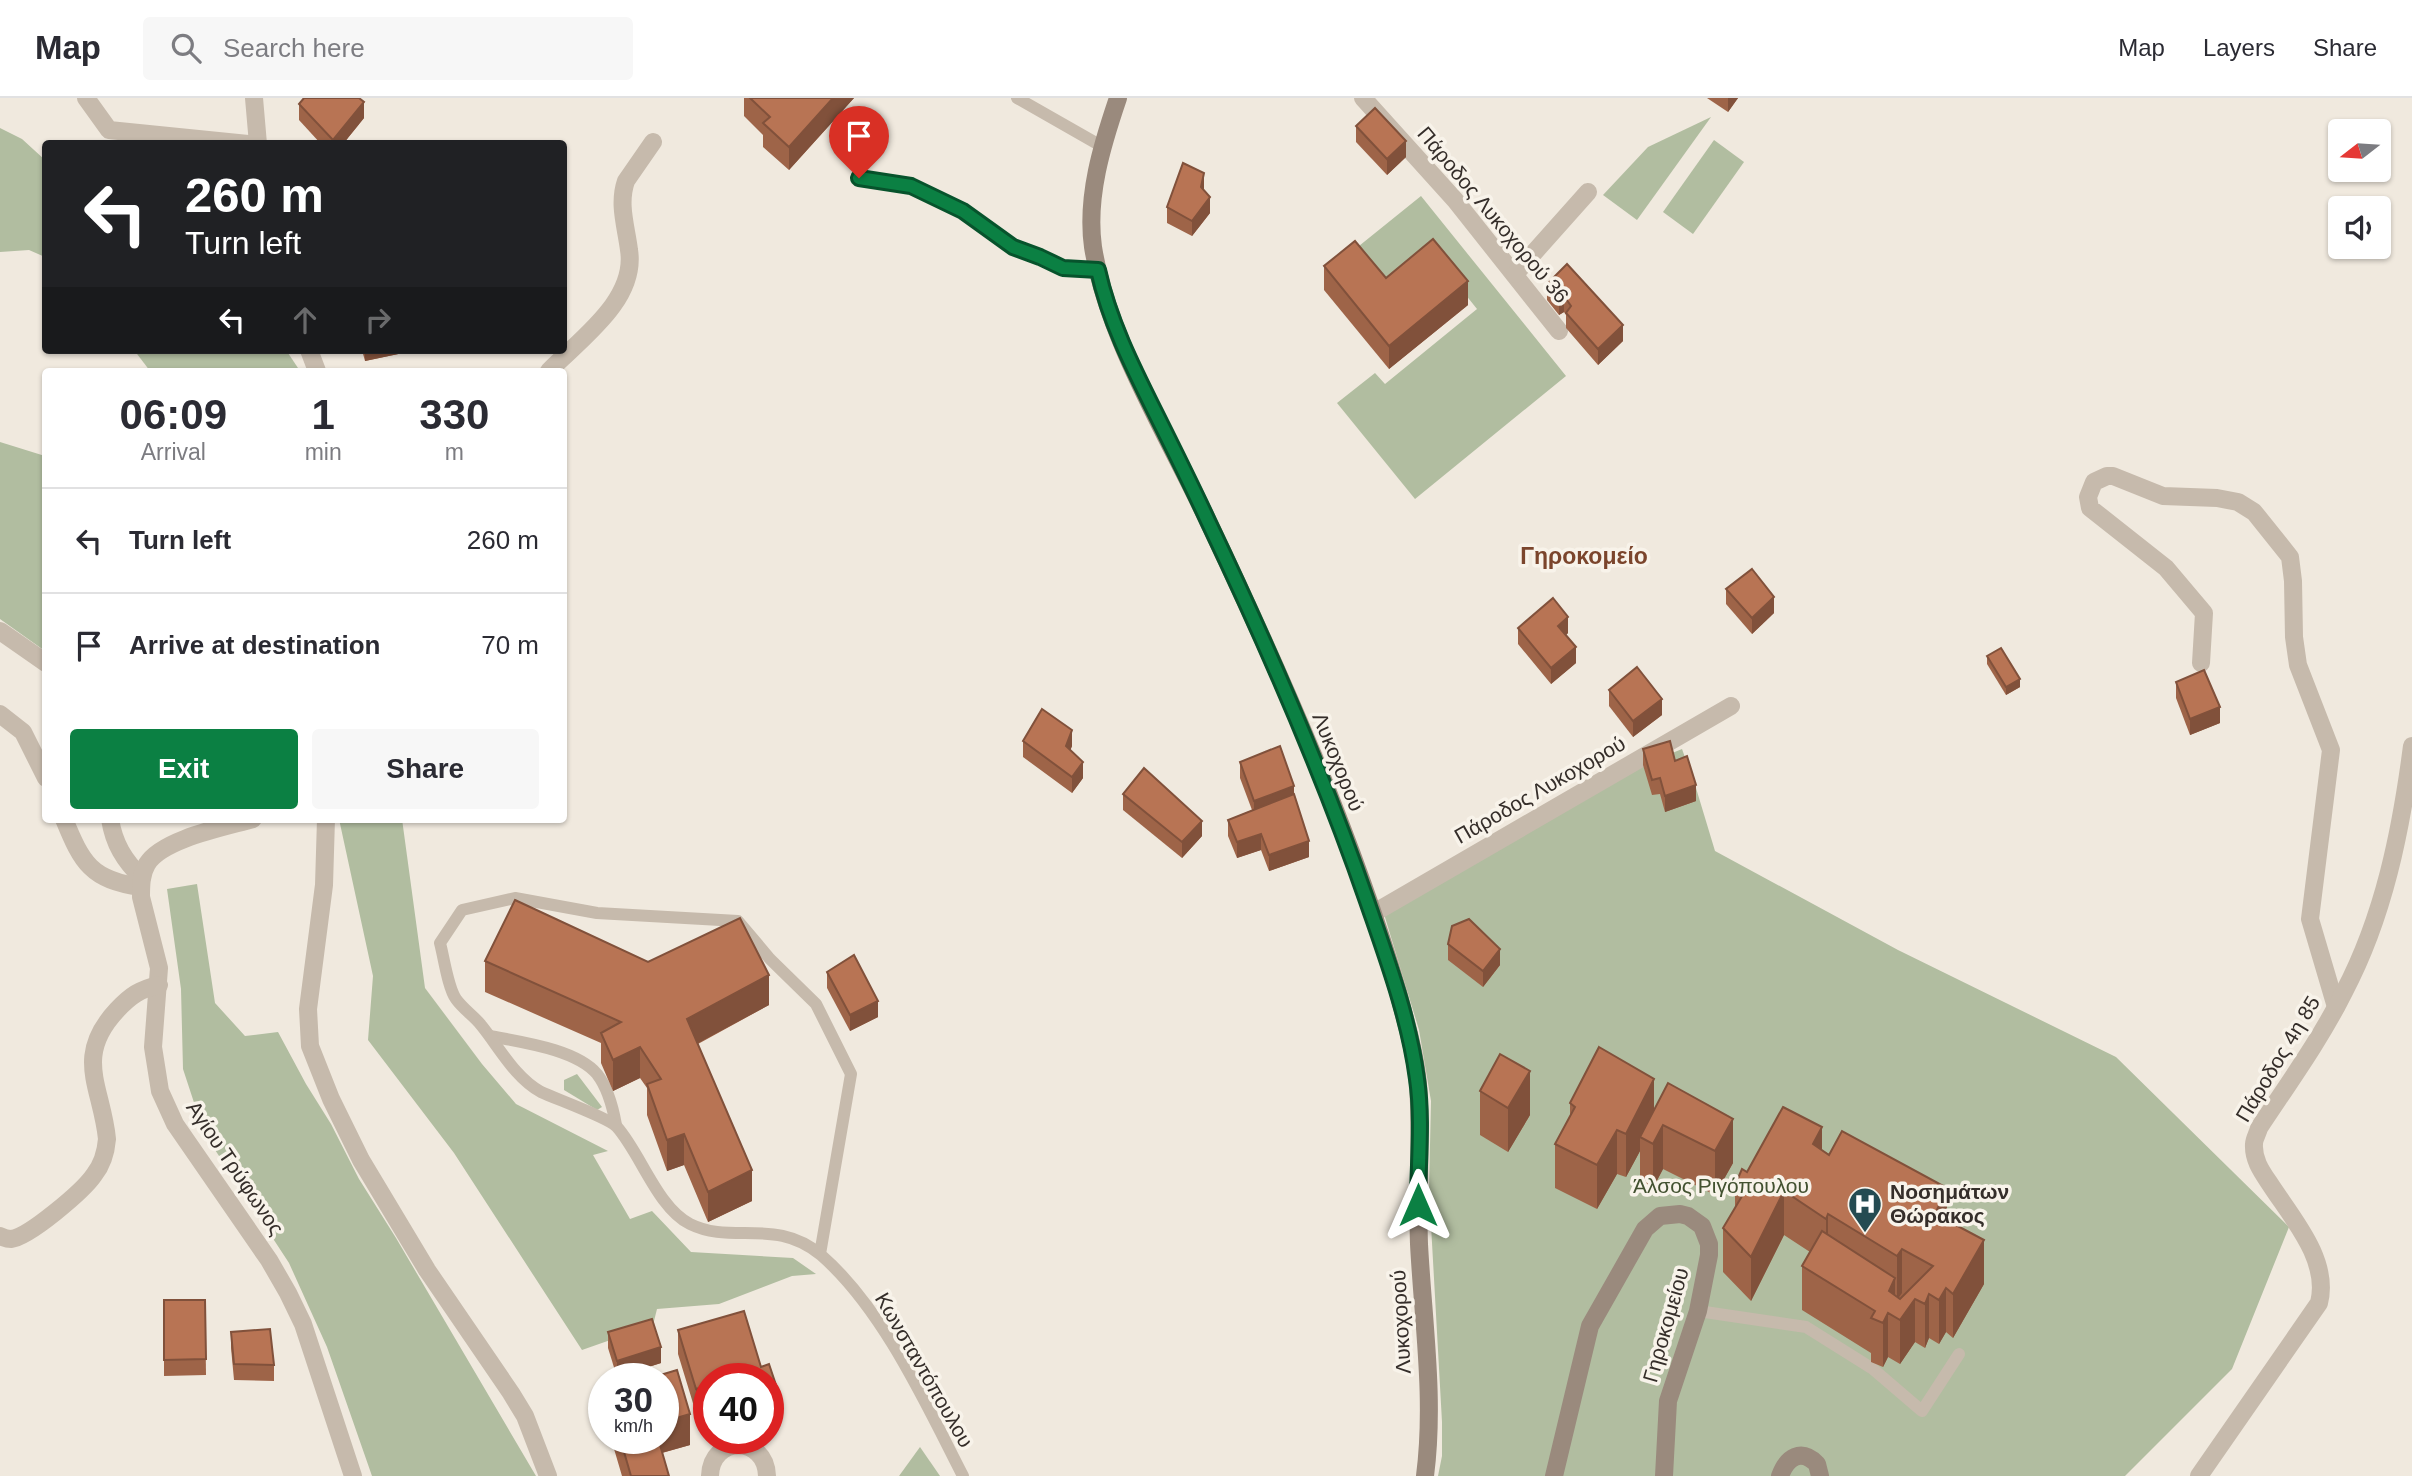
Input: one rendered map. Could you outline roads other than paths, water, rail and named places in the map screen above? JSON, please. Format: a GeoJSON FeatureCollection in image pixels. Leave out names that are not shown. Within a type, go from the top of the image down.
{"type":"FeatureCollection","features":[{"type":"Feature","properties":{"kind":"street"},"geometry":{"type":"LineString","coordinates":[[86,98],[109,130],[208,140]]}},
{"type":"Feature","properties":{"kind":"street"},"geometry":{"type":"LineString","coordinates":[[254,98],[258,140]]}},
{"type":"Feature","properties":{"kind":"street","name":"Λυκοχορού"},"geometry":{"type":"LineString","coordinates":[[1118,98],[1102,147],[1091,226],[1098,270],[1109,310],[1296,717],[1372,914],[1414,1055],[1418,1080],[1419,1246],[1429,1438],[1425,1476]]}},
{"type":"Feature","properties":{"kind":"street","name":"Πάροδος Λυκοχορού 36"},"geometry":{"type":"LineString","coordinates":[[1363,98],[1455,200],[1559,331]]}},
{"type":"Feature","properties":{"kind":"street"},"geometry":{"type":"LineString","coordinates":[[567,353],[623,292],[630,260],[622,210],[624,188],[653,142]]}},
{"type":"Feature","properties":{"kind":"street"},"geometry":{"type":"LineString","coordinates":[[1516,274],[1588,192]]}},
{"type":"Feature","properties":{"kind":"street"},"geometry":{"type":"LineString","coordinates":[[552,368],[566,354]]}},
{"type":"Feature","properties":{"kind":"street"},"geometry":{"type":"LineString","coordinates":[[2201,663],[2204,612],[2166,568],[2091,508],[2088,497],[2094,482],[2113,476],[2163,496],[2238,502],[2254,512],[2290,557],[2298,666],[2331,750],[2310,919],[2336,1007]]}},
{"type":"Feature","properties":{"kind":"street"},"geometry":{"type":"LineString","coordinates":[[0,631],[42,660]]}},
{"type":"Feature","properties":{"kind":"street","name":"Πάροδος Λυκοχορού"},"geometry":{"type":"LineString","coordinates":[[1372,914],[1731,706]]}},
{"type":"Feature","properties":{"kind":"street"},"geometry":{"type":"LineString","coordinates":[[0,714],[23,732],[42,770]]}},
{"type":"Feature","properties":{"kind":"street","name":"Πάροδος 4η 85"},"geometry":{"type":"LineString","coordinates":[[2199,1476],[2319,1303],[2323,1288],[2320,1270],[2303,1234],[2258,1166],[2254,1144],[2259,1128],[2336,1007],[2359,961],[2377,914],[2402,817],[2412,746]]}},
{"type":"Feature","properties":{"kind":"street"},"geometry":{"type":"LineString","coordinates":[[66,823],[76,848],[92,870],[116,884],[141,883]]}},
{"type":"Feature","properties":{"kind":"street"},"geometry":{"type":"LineString","coordinates":[[111,823],[117,847],[141,883]]}},
{"type":"Feature","properties":{"kind":"street"},"geometry":{"type":"LineString","coordinates":[[141,883],[150,860],[167,847],[241,823]]}},
{"type":"Feature","properties":{"kind":"street"},"geometry":{"type":"LineString","coordinates":[[327,823],[324,885],[308,1009],[310,1046],[331,1099],[361,1160],[427,1270],[518,1405],[548,1476]]}},
{"type":"Feature","properties":{"kind":"street","name":"Αγίου Τρύφωνος"},"geometry":{"type":"LineString","coordinates":[[141,883],[144,910],[156,950],[159,985],[153,1047],[160,1091],[175,1124],[269,1259],[288,1293],[303,1324],[353,1476]]}},
{"type":"Feature","properties":{"kind":"street"},"geometry":{"type":"LineString","coordinates":[[0,1236],[12,1238],[38,1225],[85,1185],[98,1170],[107,1139],[93,1073],[97,1037],[111,1017],[136,991],[159,985]]}},
{"type":"Feature","properties":{"kind":"street","name":"Γηροκομείου"},"geometry":{"type":"LineString","coordinates":[[1554,1476],[1590,1326],[1645,1228],[1660,1216],[1670,1214],[1688,1216],[1702,1226],[1709,1255],[1698,1311],[1668,1401],[1664,1476]]}},
{"type":"Feature","properties":{"kind":"street"},"geometry":{"type":"LineString","coordinates":[[710,1476],[711,1464],[716,1456],[732,1446],[741,1445],[758,1453],[764,1460],[767,1476]]}},
{"type":"Feature","properties":{"kind":"street"},"geometry":{"type":"LineString","coordinates":[[1780,1476],[1787,1461],[1798,1455],[1805,1455],[1817,1464],[1820,1476]]}},
{"type":"Feature","properties":{"kind":"lane"},"geometry":{"type":"LineString","coordinates":[[1017,98],[1102,147]]}},
{"type":"Feature","properties":{"kind":"lane"},"geometry":{"type":"LineString","coordinates":[[859,178],[911,186],[963,211],[1013,247],[1063,268],[1098,270]]}},
{"type":"Feature","properties":{"kind":"lane"},"geometry":{"type":"LineString","coordinates":[[616,1125],[533,1087],[454,998],[440,943],[462,910],[515,898],[597,914],[738,921],[816,1004],[851,1074],[820,1254]]}},
{"type":"Feature","properties":{"kind":"lane","name":"Κωνσταντόπουλου"},"geometry":{"type":"LineString","coordinates":[[490,1036],[570,1056],[599,1075],[616,1125],[664,1199],[675,1213],[690,1224],[716,1230],[778,1234],[803,1243],[820,1254],[850,1284],[873,1315],[912,1380],[963,1476]]}},
{"type":"Feature","properties":{"kind":"lane"},"geometry":{"type":"LineString","coordinates":[[1698,1311],[1806,1327],[1873,1369],[1922,1411],[1959,1354]]}},
{"type":"Feature","properties":{"kind":"place","name":"Νοσημάτων Θώρακος"},"geometry":{"type":"Point","coordinates":[1865,1234]}},
{"type":"Feature","properties":{"kind":"district","name":"Γηροκομείο"},"geometry":{"type":"Point","coordinates":[1584,556]}},
{"type":"Feature","properties":{"kind":"park label","name":"Άλσος Ριγόπουλου"},"geometry":{"type":"Point","coordinates":[1721,1186]}}]}
